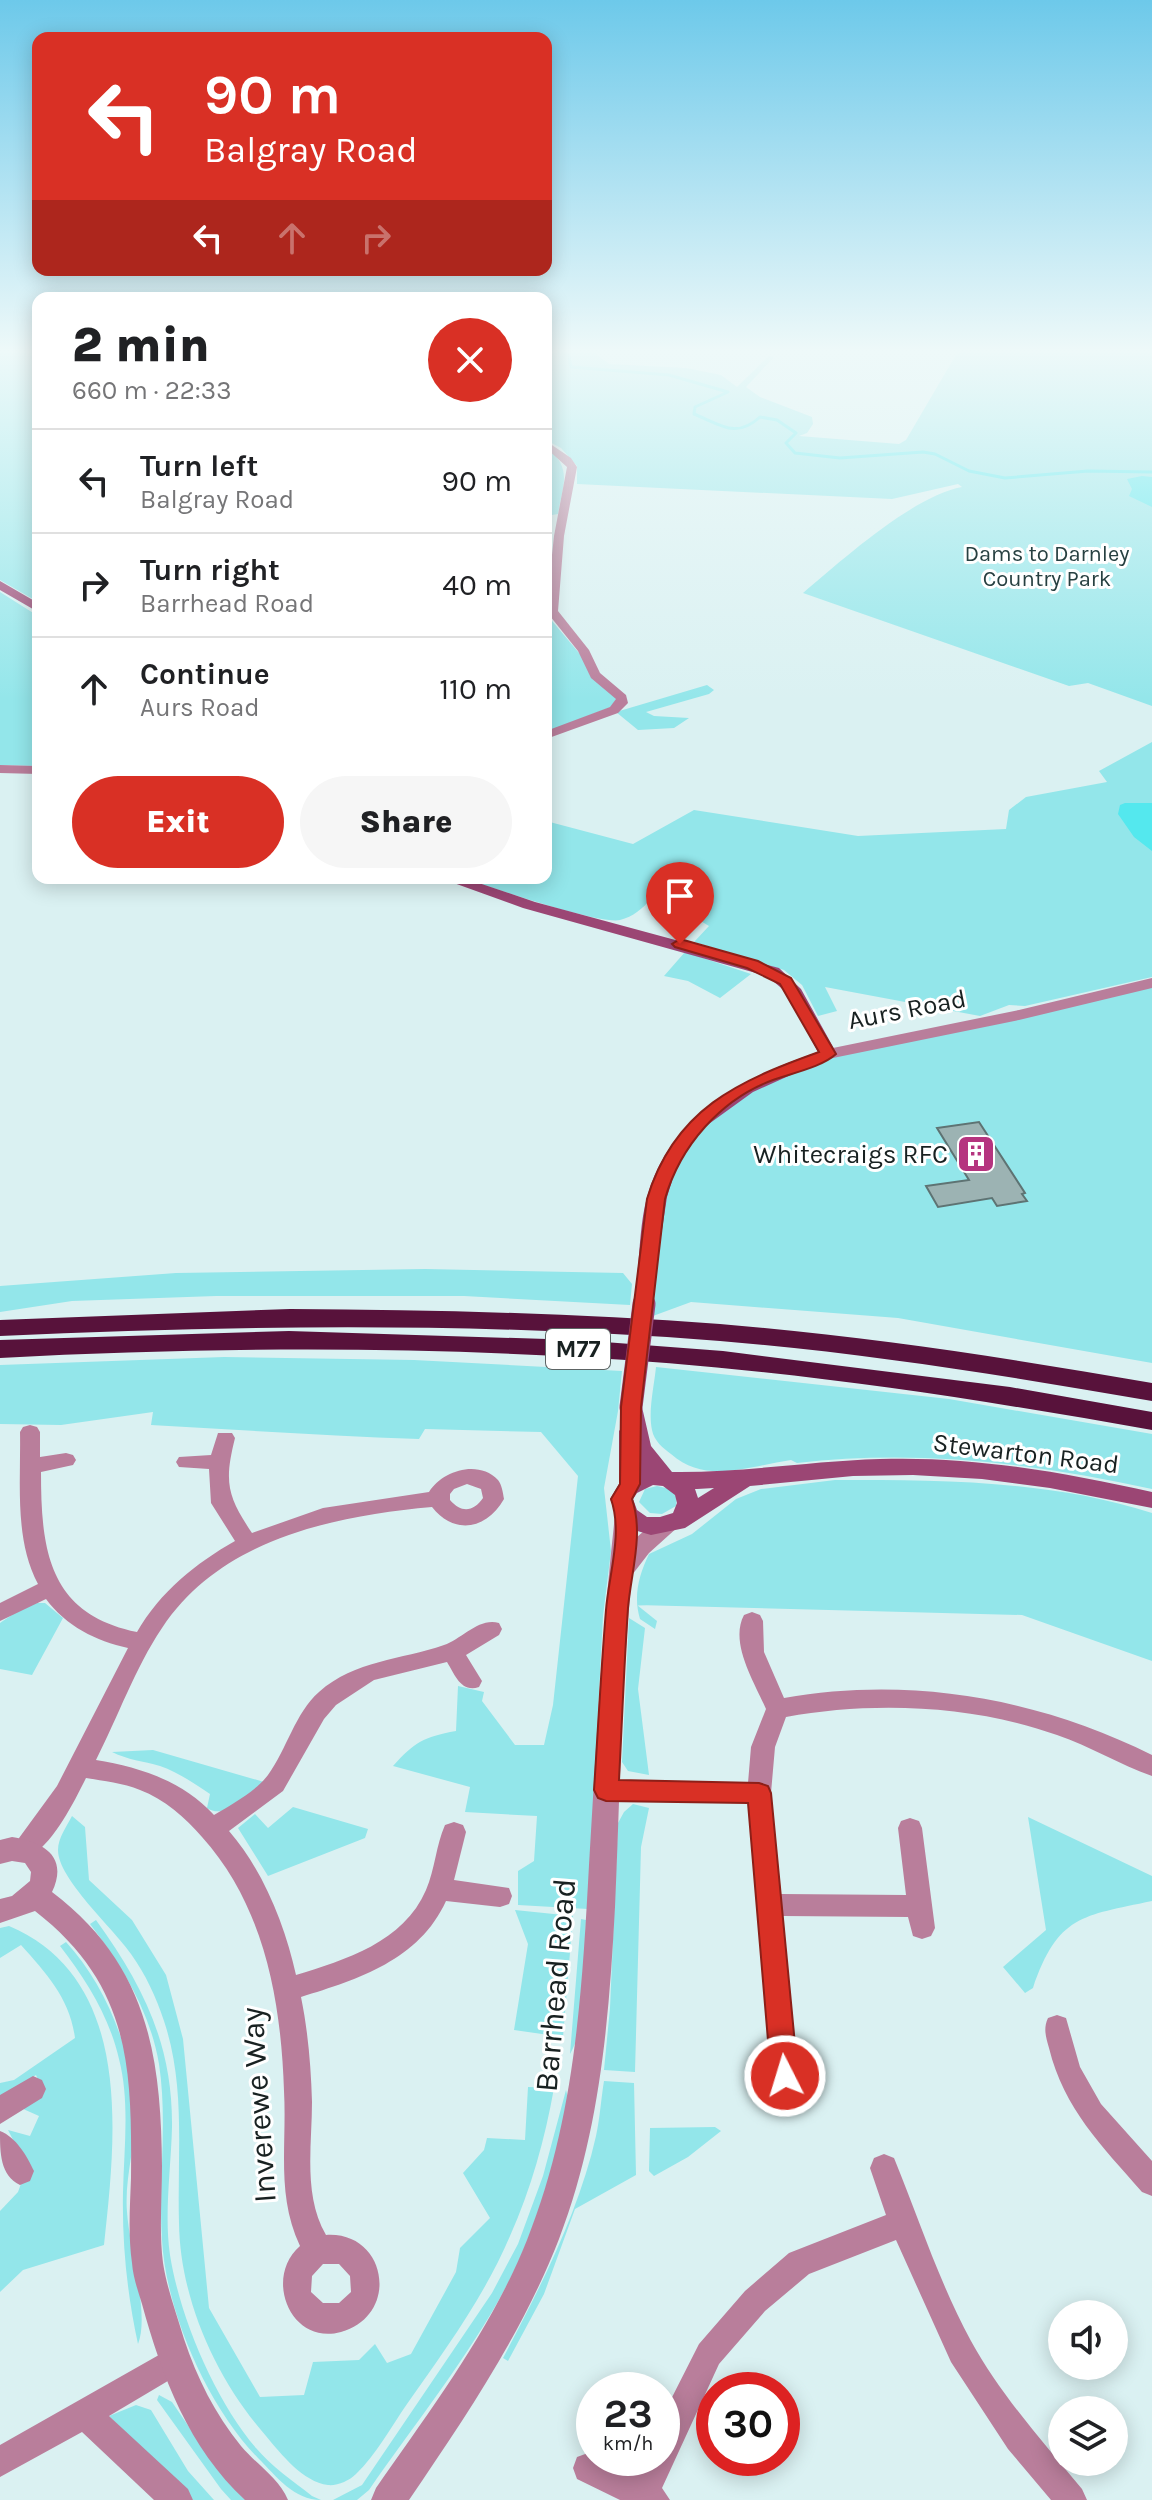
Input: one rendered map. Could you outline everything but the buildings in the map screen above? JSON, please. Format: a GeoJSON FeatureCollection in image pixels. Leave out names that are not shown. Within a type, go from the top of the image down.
{"type":"FeatureCollection","features":[{"type":"Feature","properties":{"kind":"highway","name":"M77"},"geometry":{"type":"LineString","coordinates":[[0,1328],[167,1319],[338,1316],[604,1323],[886,1350],[1152,1392]]}},
{"type":"Feature","properties":{"kind":"highway","name":"M77"},"geometry":{"type":"LineString","coordinates":[[0,1349],[240,1339],[502,1344],[656,1354],[812,1369],[962,1388],[1152,1421]]}},
{"type":"Feature","properties":{"kind":"main road"},"geometry":{"type":"LineString","coordinates":[[0,585],[32,604]]}},
{"type":"Feature","properties":{"kind":"main road"},"geometry":{"type":"LineString","coordinates":[[466,884],[529,905],[773,972],[793,989],[828,1054]]}},
{"type":"Feature","properties":{"kind":"main road","name":"Aurs Road"},"geometry":{"type":"LineString","coordinates":[[630,1484],[631,1407],[656,1199],[667,1167],[682,1141],[719,1105],[746,1087],[786,1068],[828,1054]]}},
{"type":"Feature","properties":{"kind":"main road","name":"Aurs Road"},"geometry":{"type":"LineString","coordinates":[[631,1407],[640,1448],[666,1478]]}},
{"type":"Feature","properties":{"kind":"main road","name":"Stewarton Road"},"geometry":{"type":"LineString","coordinates":[[666,1478],[748,1478],[852,1468],[945,1468],[1041,1478],[1152,1500]]}},
{"type":"Feature","properties":{"kind":"main road"},"geometry":{"type":"LineString","coordinates":[[649,1477],[666,1478],[686,1492],[689,1500],[676,1521],[645,1525],[627,1515],[621,1499],[630,1484],[649,1477]]}},
{"type":"Feature","properties":{"kind":"main road","name":"Stewarton Road"},"geometry":{"type":"LineString","coordinates":[[676,1521],[748,1478]]}},
{"type":"Feature","properties":{"kind":"street"},"geometry":{"type":"LineString","coordinates":[[552,733],[614,710],[622,703],[622,698],[595,675],[583,650],[552,611],[559,536],[572,469]]}},
{"type":"Feature","properties":{"kind":"street"},"geometry":{"type":"LineString","coordinates":[[0,769],[32,770]]}},
{"type":"Feature","properties":{"kind":"street","name":"Aurs Road"},"geometry":{"type":"LineString","coordinates":[[828,1054],[1019,1015],[1152,983]]}},
{"type":"Feature","properties":{"kind":"street"},"geometry":{"type":"LineString","coordinates":[[30,1432],[34,1542],[47,1589],[71,1615],[102,1632],[143,1642]]}},
{"type":"Feature","properties":{"kind":"street"},"geometry":{"type":"LineString","coordinates":[[225,1438],[219,1462],[221,1503],[248,1543]]}},
{"type":"Feature","properties":{"kind":"street"},"geometry":{"type":"LineString","coordinates":[[31,1466],[66,1460]]}},
{"type":"Feature","properties":{"kind":"street"},"geometry":{"type":"LineString","coordinates":[[186,1462],[219,1462]]}},
{"type":"Feature","properties":{"kind":"street"},"geometry":{"type":"LineString","coordinates":[[11,1850],[56,1810],[143,1642],[159,1615],[185,1587],[248,1543],[294,1523],[342,1510],[438,1499]]}},
{"type":"Feature","properties":{"kind":"street","name":"Barrhead Road"},"geometry":{"type":"LineString","coordinates":[[388,2500],[461,2394],[508,2315],[532,2267],[566,2174],[588,2074],[595,2014],[606,1790],[627,1515]]}},
{"type":"Feature","properties":{"kind":"street"},"geometry":{"type":"LineString","coordinates":[[621,1573],[641,1547],[676,1521]]}},
{"type":"Feature","properties":{"kind":"street"},"geometry":{"type":"LineString","coordinates":[[0,1613],[47,1589]]}},
{"type":"Feature","properties":{"kind":"street"},"geometry":{"type":"LineString","coordinates":[[752,1621],[753,1652],[777,1709],[763,1747],[759,1793],[785,2076]]}},
{"type":"Feature","properties":{"kind":"street"},"geometry":{"type":"LineString","coordinates":[[211,1830],[275,1784],[316,1712],[328,1698],[368,1673],[452,1652],[491,1629]]}},
{"type":"Feature","properties":{"kind":"street"},"geometry":{"type":"LineString","coordinates":[[452,1652],[471,1681]]}},
{"type":"Feature","properties":{"kind":"street"},"geometry":{"type":"LineString","coordinates":[[777,1709],[823,1701],[880,1700],[962,1705],[1025,1715],[1101,1740],[1152,1766]]}},
{"type":"Feature","properties":{"kind":"street","name":"Inverewe Way"},"geometry":{"type":"LineString","coordinates":[[80,1767],[124,1775],[166,1790],[211,1830],[237,1857],[247,1874],[273,1942],[296,2042],[299,2201],[306,2227],[319,2251]]}},
{"type":"Feature","properties":{"kind":"street"},"geometry":{"type":"LineString","coordinates":[[606,1790],[759,1793]]}},
{"type":"Feature","properties":{"kind":"street"},"geometry":{"type":"LineString","coordinates":[[771,1905],[920,1917],[910,1828]]}},
{"type":"Feature","properties":{"kind":"street"},"geometry":{"type":"LineString","coordinates":[[286,1990],[369,1963],[399,1943],[432,1908],[448,1871],[454,1832]]}},
{"type":"Feature","properties":{"kind":"street"},"geometry":{"type":"LineString","coordinates":[[0,1911],[16,1909],[36,1896],[43,1886],[45,1867],[33,1852],[11,1850]]}},
{"type":"Feature","properties":{"kind":"street"},"geometry":{"type":"LineString","coordinates":[[440,1889],[500,1896]]}},
{"type":"Feature","properties":{"kind":"street"},"geometry":{"type":"LineString","coordinates":[[36,1896],[85,1937],[113,1977],[127,2008],[146,2079],[147,2261],[173,2362],[207,2428],[241,2475],[271,2500]]}},
{"type":"Feature","properties":{"kind":"street"},"geometry":{"type":"LineString","coordinates":[[1057,2027],[1068,2070],[1091,2113],[1152,2182]]}},
{"type":"Feature","properties":{"kind":"street"},"geometry":{"type":"LineString","coordinates":[[0,2111],[33,2089]]}},
{"type":"Feature","properties":{"kind":"street"},"geometry":{"type":"LineString","coordinates":[[0,2144],[20,2171]]}},
{"type":"Feature","properties":{"kind":"street"},"geometry":{"type":"LineString","coordinates":[[884,2168],[903,2223],[961,2352],[1019,2438],[1071,2500]]}},
{"type":"Feature","properties":{"kind":"street"},"geometry":{"type":"LineString","coordinates":[[680,2413],[709,2354],[755,2301],[799,2263],[903,2223]]}},
{"type":"Feature","properties":{"kind":"street"},"geometry":{"type":"LineString","coordinates":[[0,2462],[173,2362]]}},
{"type":"Feature","properties":{"kind":"street"},"geometry":{"type":"LineString","coordinates":[[84,2413],[177,2500]]}},
{"type":"Feature","properties":{"kind":"street"},"geometry":{"type":"LineString","coordinates":[[605,2476],[649,2496],[654,2476]]}},
{"type":"Feature","properties":{"kind":"green space"},"geometry":{"type":"Polygon","coordinates":[[[0,469],[32,469],[32,599],[0,580],[0,469]]]}},
{"type":"Feature","properties":{"kind":"green space"},"geometry":{"type":"Polygon","coordinates":[[[552,469],[562,469],[564,477],[558,514],[552,515],[552,469]]]}},
{"type":"Feature","properties":{"kind":"green space","name":"Dams to Darnley Country Park"},"geometry":{"type":"Polygon","coordinates":[[[577,469],[1152,469],[1152,706],[1088,683],[1069,686],[803,593],[900,516],[943,493],[962,487],[958,484],[892,499],[577,484],[577,469]]]}},
{"type":"Feature","properties":{"kind":"green space"},"geometry":{"type":"Polygon","coordinates":[[[0,592],[32,612],[32,766],[0,765],[0,592]]]}},
{"type":"Feature","properties":{"kind":"green space"},"geometry":{"type":"Polygon","coordinates":[[[552,621],[617,698],[611,707],[552,730],[552,621]]]}},
{"type":"Feature","properties":{"kind":"green space"},"geometry":{"type":"Polygon","coordinates":[[[707,685],[714,690],[709,694],[646,712],[654,716],[689,718],[674,728],[638,730],[616,712],[707,685]]]}},
{"type":"Feature","properties":{"kind":"green space"},"geometry":{"type":"Polygon","coordinates":[[[1152,742],[1152,977],[1025,1006],[1009,1005],[980,1016],[825,987],[837,1011],[818,1016],[802,985],[784,970],[694,942],[709,926],[669,902],[651,899],[629,917],[609,920],[568,911],[481,884],[552,884],[552,823],[633,844],[694,810],[858,836],[1006,829],[1009,810],[1026,797],[1107,782],[1099,771],[1152,742]]]}},
{"type":"Feature","properties":{"kind":"green space"},"geometry":{"type":"Polygon","coordinates":[[[685,952],[751,974],[720,998],[688,981],[664,976],[685,952]]]}},
{"type":"Feature","properties":{"kind":"green space"},"geometry":{"type":"Polygon","coordinates":[[[1152,981],[1152,1363],[898,1318],[691,1302],[642,1320],[664,1175],[695,1126],[795,1065],[1152,981]]]}},
{"type":"Feature","properties":{"kind":"green space"},"geometry":{"type":"Polygon","coordinates":[[[425,1269],[623,1273],[632,1284],[630,1305],[464,1296],[216,1296],[72,1301],[0,1312],[0,1286],[176,1273],[425,1269]]]}},
{"type":"Feature","properties":{"kind":"green space"},"geometry":{"type":"Polygon","coordinates":[[[224,1357],[414,1360],[622,1371],[604,1488],[611,1551],[603,1616],[588,1909],[518,1905],[518,1871],[534,1861],[537,1816],[465,1812],[470,1787],[393,1766],[420,1742],[456,1731],[458,1686],[484,1692],[482,1701],[515,1745],[544,1745],[553,1705],[578,1476],[541,1432],[425,1429],[419,1439],[318,1435],[151,1425],[153,1412],[61,1425],[0,1424],[0,1365],[224,1357]]]}},
{"type":"Feature","properties":{"kind":"green space"},"geometry":{"type":"Polygon","coordinates":[[[656,1367],[949,1399],[1152,1434],[1152,1489],[1064,1472],[931,1458],[797,1463],[791,1460],[728,1471],[699,1469],[668,1452],[653,1434],[651,1407],[656,1367]]]}},
{"type":"Feature","properties":{"kind":"green space"},"geometry":{"type":"Polygon","coordinates":[[[835,1480],[995,1484],[1074,1494],[1152,1513],[1152,1661],[1022,1615],[637,1605],[640,1578],[649,1554],[692,1534],[736,1499],[761,1489],[835,1480]]]}},
{"type":"Feature","properties":{"kind":"green space"},"geometry":{"type":"Polygon","coordinates":[[[657,1486],[670,1489],[677,1497],[676,1506],[662,1514],[650,1513],[639,1502],[645,1489],[657,1486]]]}},
{"type":"Feature","properties":{"kind":"green space"},"geometry":{"type":"Polygon","coordinates":[[[45,1603],[63,1618],[32,1675],[0,1669],[0,1623],[22,1608],[45,1603]]]}},
{"type":"Feature","properties":{"kind":"green space"},"geometry":{"type":"Polygon","coordinates":[[[637,1605],[657,1621],[655,1629],[640,1619],[637,1605]]]}},
{"type":"Feature","properties":{"kind":"green space"},"geometry":{"type":"Polygon","coordinates":[[[629,1618],[645,1628],[638,1689],[649,1775],[628,1771],[622,1762],[629,1618]]]}},
{"type":"Feature","properties":{"kind":"green space"},"geometry":{"type":"Polygon","coordinates":[[[153,1750],[264,1782],[237,1804],[214,1811],[207,1808],[210,1794],[186,1778],[160,1766],[112,1752],[153,1750]]]}},
{"type":"Feature","properties":{"kind":"green space"},"geometry":{"type":"Polygon","coordinates":[[[633,1804],[649,1808],[641,1847],[635,2072],[604,2070],[610,2008],[618,1823],[633,1804]]]}},
{"type":"Feature","properties":{"kind":"green space"},"geometry":{"type":"Polygon","coordinates":[[[293,1807],[368,1829],[365,1838],[268,1876],[238,1828],[255,1814],[268,1828],[293,1807]]]}},
{"type":"Feature","properties":{"kind":"green space"},"geometry":{"type":"Polygon","coordinates":[[[72,1816],[85,1827],[89,1880],[132,1920],[166,1975],[183,2039],[209,2308],[260,2397],[304,2395],[313,2362],[359,2360],[375,2344],[387,2363],[411,2354],[456,2272],[460,2248],[490,2218],[463,2173],[484,2150],[487,2138],[525,2140],[528,2087],[554,2088],[531,2182],[500,2259],[476,2302],[377,2450],[356,2474],[343,2482],[332,2485],[319,2483],[301,2473],[286,2459],[231,2389],[204,2337],[186,2280],[181,2252],[178,2096],[171,2046],[158,2003],[141,1970],[123,1943],[76,1889],[60,1862],[59,1841],[72,1816]]]}},
{"type":"Feature","properties":{"kind":"green space"},"geometry":{"type":"Polygon","coordinates":[[[1028,1817],[1152,1876],[1152,1901],[1090,1916],[1063,1932],[1042,1964],[1033,1988],[1025,1993],[1003,1967],[1046,1930],[1028,1817]]]}},
{"type":"Feature","properties":{"kind":"green space"},"geometry":{"type":"Polygon","coordinates":[[[515,1910],[573,1916],[563,2037],[514,2030],[528,1944],[515,1910]]]}},
{"type":"Feature","properties":{"kind":"green space"},"geometry":{"type":"Polygon","coordinates":[[[581,1919],[586,1920],[583,2008],[570,2054],[581,1919]]]}},
{"type":"Feature","properties":{"kind":"green space"},"geometry":{"type":"Polygon","coordinates":[[[96,1920],[141,1992],[161,2043],[171,2097],[170,2255],[182,2305],[201,2357],[227,2406],[256,2448],[275,2467],[321,2500],[302,2496],[286,2486],[240,2437],[207,2386],[181,2327],[165,2268],[162,2240],[163,2108],[155,2044],[133,1990],[90,1924],[96,1920]]]}},
{"type":"Feature","properties":{"kind":"green space"},"geometry":{"type":"Polygon","coordinates":[[[9,1926],[49,1950],[78,1983],[97,2021],[108,2064],[112,2156],[104,2245],[23,2270],[0,2292],[0,2211],[18,2192],[27,2167],[8,2130],[30,2136],[39,2116],[21,2108],[44,2093],[36,2075],[3,2097],[0,2097],[0,2083],[14,2080],[75,2038],[63,1999],[21,1945],[0,1958],[0,1928],[9,1926]]]}},
{"type":"Feature","properties":{"kind":"green space"},"geometry":{"type":"Polygon","coordinates":[[[66,1942],[92,1976],[113,2016],[132,2081],[135,2130],[127,2198],[142,2316],[138,2344],[124,2249],[125,2108],[122,2075],[115,2043],[103,2014],[60,1946],[66,1942]]]}},
{"type":"Feature","properties":{"kind":"green space"},"geometry":{"type":"Polygon","coordinates":[[[604,2081],[634,2083],[636,2175],[575,2209],[544,2294],[508,2361],[503,2358],[569,2222],[589,2165],[604,2081]]]}},
{"type":"Feature","properties":{"kind":"green space"},"geometry":{"type":"Polygon","coordinates":[[[566,2090],[569,2102],[547,2185],[526,2245],[502,2294],[448,2380],[369,2490],[357,2500],[333,2500],[362,2485],[492,2293],[518,2244],[543,2176],[566,2090]]]}},
{"type":"Feature","properties":{"kind":"green space"},"geometry":{"type":"Polygon","coordinates":[[[715,2127],[721,2131],[688,2157],[654,2176],[649,2171],[650,2128],[715,2127]]]}},
{"type":"Feature","properties":{"kind":"green space"},"geometry":{"type":"Polygon","coordinates":[[[159,2395],[172,2402],[219,2471],[246,2500],[231,2500],[221,2489],[157,2400],[159,2395]]]}},
{"type":"Feature","properties":{"kind":"green space"},"geometry":{"type":"Polygon","coordinates":[[[136,2405],[151,2410],[188,2471],[214,2500],[193,2500],[109,2416],[136,2405]]]}},
{"type":"Feature","properties":{"kind":"shaded area"},"geometry":{"type":"Polygon","coordinates":[[[1152,477],[1152,507],[1129,496],[1132,489],[1127,479],[1152,477]]]}},
{"type":"Feature","properties":{"kind":"shaded area"},"geometry":{"type":"Polygon","coordinates":[[[1152,803],[1152,851],[1134,837],[1118,814],[1120,805],[1152,803]]]}},
{"type":"Feature","properties":{"kind":"waterway"},"geometry":{"type":"LineString","coordinates":[[964,469],[1005,478],[1088,471],[1152,472]]}},
{"type":"Feature","properties":{"kind":"place","name":"Whitecraigs RFC"},"geometry":{"type":"Point","coordinates":[976,1154]}},
{"type":"Feature","properties":{"kind":"route"},"geometry":{"type":"LineString","coordinates":[[680,944],[752,964],[786,981],[828,1054],[760,1079],[732,1095],[682,1141],[661,1181],[656,1199],[631,1407],[628,1448],[630,1484],[621,1499],[627,1515],[627,1530],[617,1607],[606,1790],[759,1793],[785,2076]]}}]}
